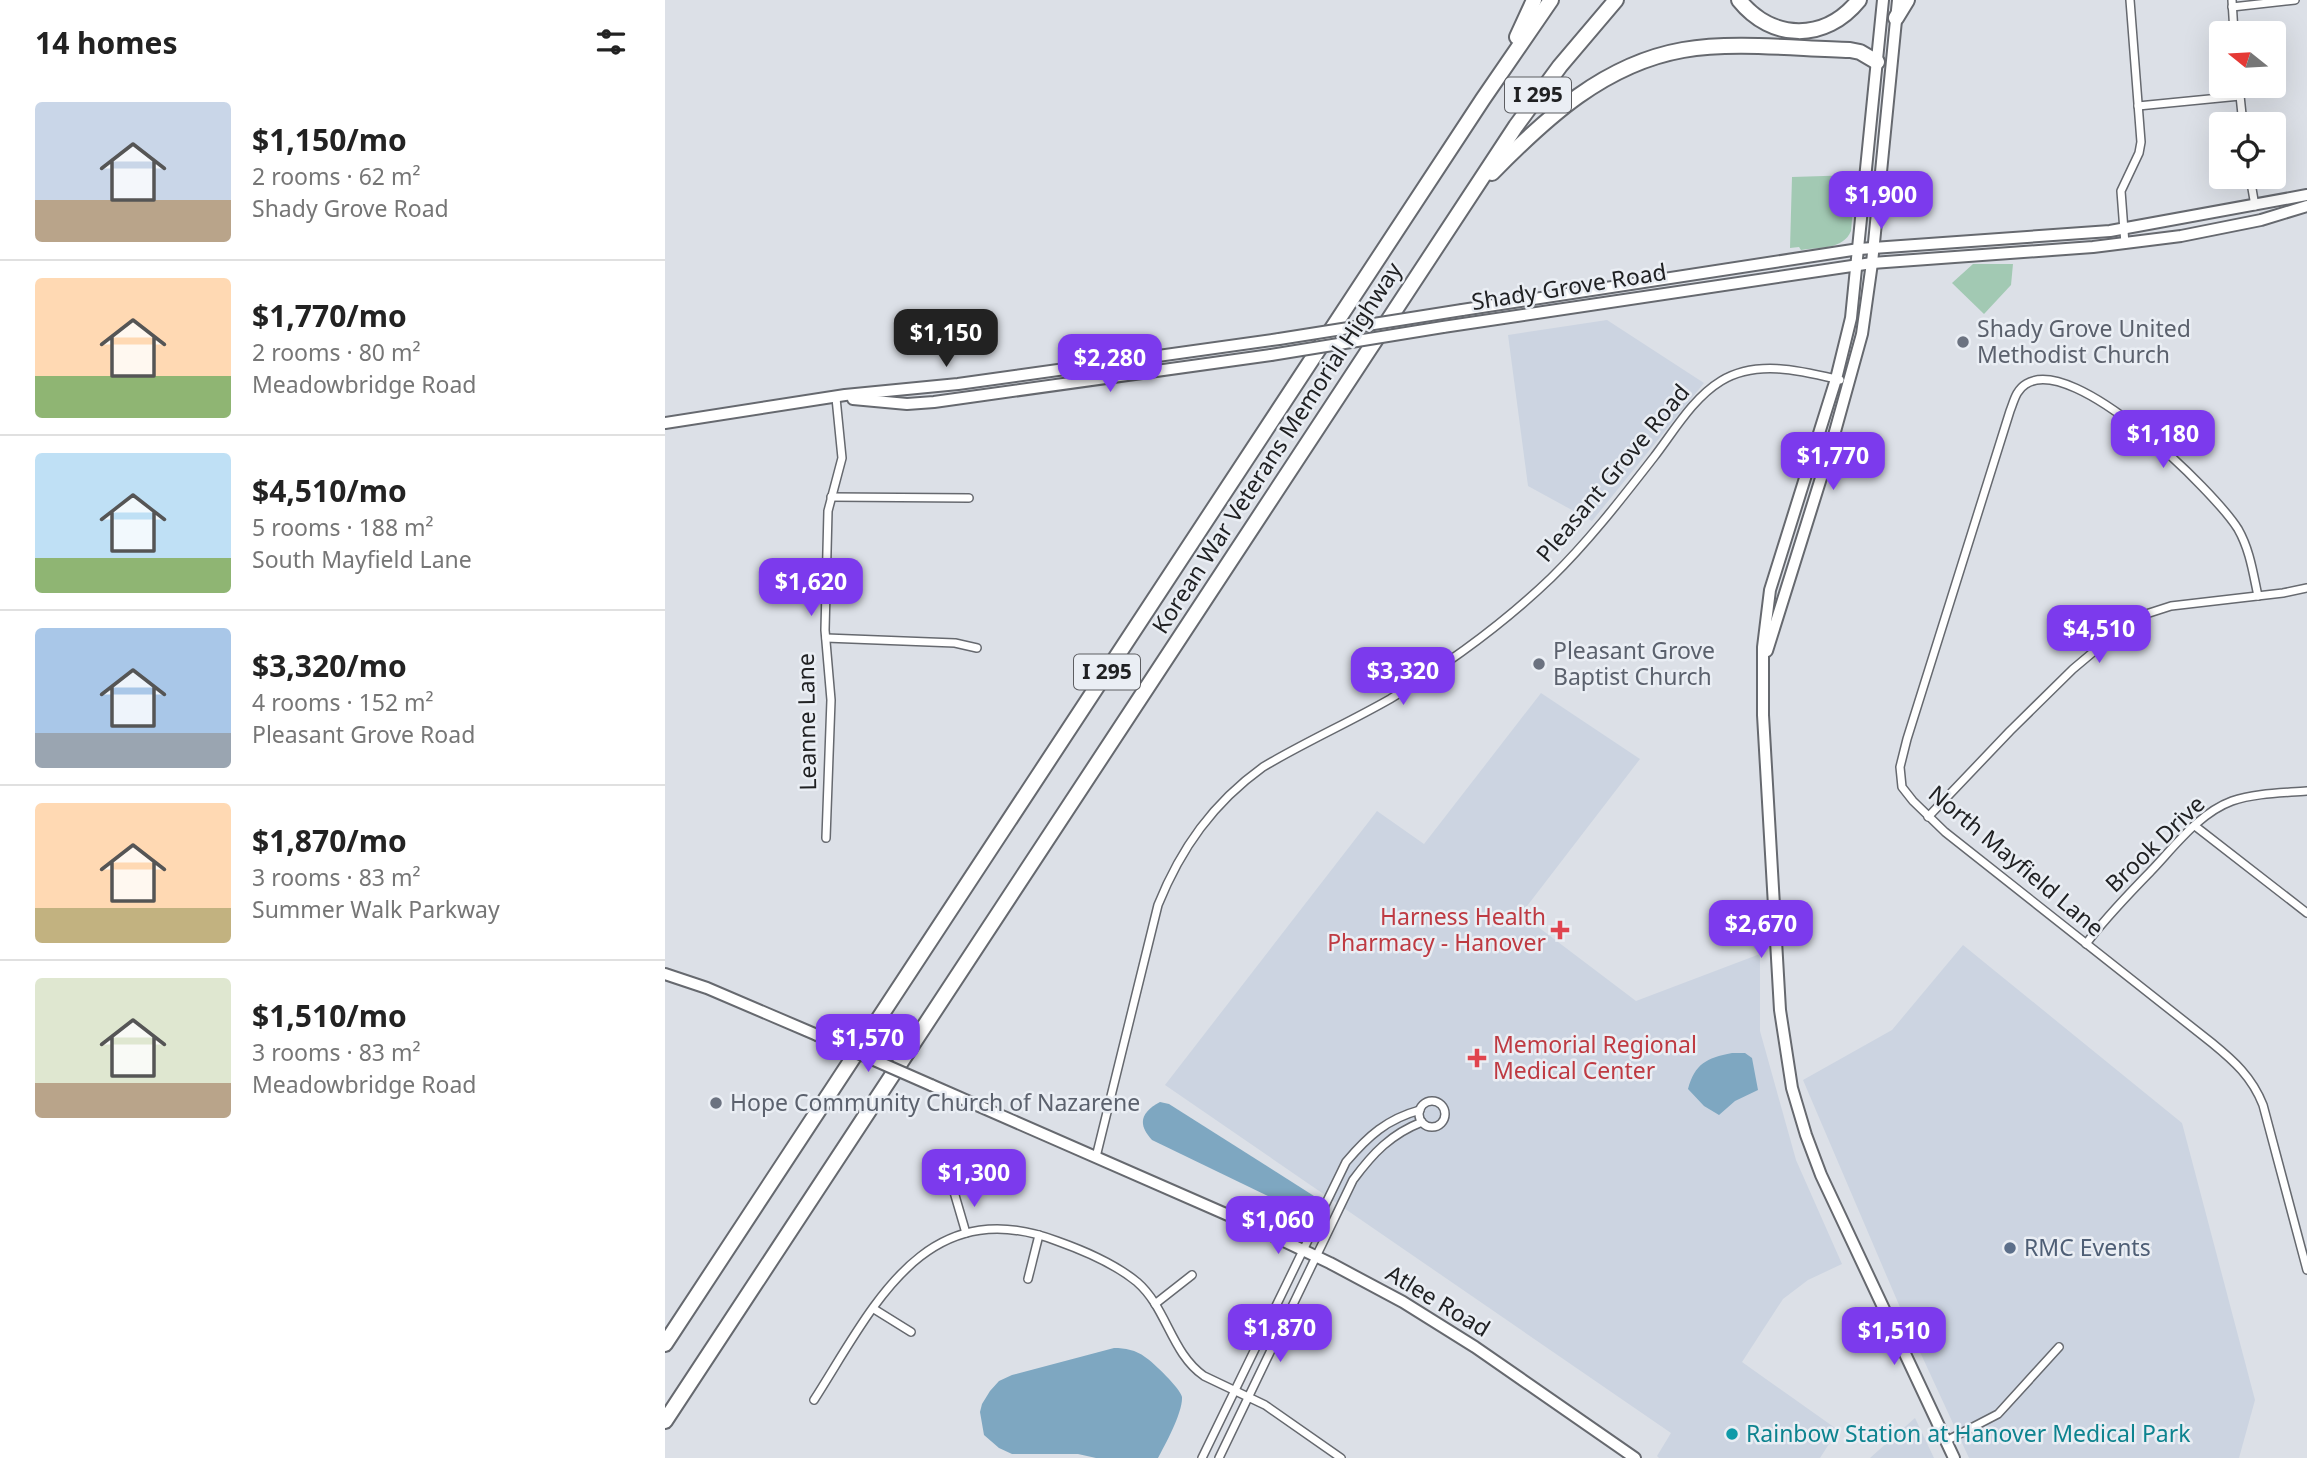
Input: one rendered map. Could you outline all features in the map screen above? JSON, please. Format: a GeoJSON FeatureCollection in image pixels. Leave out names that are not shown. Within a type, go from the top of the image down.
{"type":"FeatureCollection","features":[{"type":"Feature","properties":{"kind":"highway"},"geometry":{"type":"LineString","coordinates":[[1501,72],[1534,0]]}},
{"type":"Feature","properties":{"kind":"highway","name":"Korean War Veterans Memorial Highway"},"geometry":{"type":"LineString","coordinates":[[665,1344],[1501,72],[1551,0]]}},
{"type":"Feature","properties":{"kind":"highway","name":"Korean War Veterans Memorial Highway"},"geometry":{"type":"LineString","coordinates":[[665,1421],[1535,99],[1616,0]]}},
{"type":"Feature","properties":{"kind":"highway"},"geometry":{"type":"LineString","coordinates":[[1739,0],[1753,16],[1763,22],[1783,30],[1804,31],[1837,20],[1859,0]]}},
{"type":"Feature","properties":{"kind":"highway"},"geometry":{"type":"LineString","coordinates":[[1896,18],[1907,0]]}},
{"type":"Feature","properties":{"kind":"highway"},"geometry":{"type":"LineString","coordinates":[[1470,197],[1556,112],[1598,82],[1638,62],[1683,50],[1726,47],[1855,51],[1877,62]]}},
{"type":"Feature","properties":{"kind":"main road"},"geometry":{"type":"LineString","coordinates":[[1883,0],[1850,318],[1836,379],[1770,590],[1762,667],[1763,715],[1780,1010],[1792,1088],[1821,1175],[1954,1458]]}},
{"type":"Feature","properties":{"kind":"main road"},"geometry":{"type":"LineString","coordinates":[[1762,667],[1850,383],[1862,334],[1874,247],[1898,0]]}},
{"type":"Feature","properties":{"kind":"main road","name":"Shady Grove Road"},"geometry":{"type":"LineString","coordinates":[[665,423],[900,388],[958,384],[1279,339],[1874,247],[2123,229],[2307,195]]}},
{"type":"Feature","properties":{"kind":"main road","name":"Shady Grove Road"},"geometry":{"type":"LineString","coordinates":[[836,398],[907,404],[934,402],[1271,355],[1872,263],[2125,244],[2212,231],[2307,206]]}},
{"type":"Feature","properties":{"kind":"main road"},"geometry":{"type":"LineString","coordinates":[[1126,359],[1127,375]]}},
{"type":"Feature","properties":{"kind":"main road","name":"Atlee Road"},"geometry":{"type":"LineString","coordinates":[[665,974],[708,988],[817,1035],[1316,1256],[1403,1302],[1475,1347],[1635,1458]]}},
{"type":"Feature","properties":{"kind":"street"},"geometry":{"type":"LineString","coordinates":[[2125,244],[2121,191],[2140,148],[2130,0]]}},
{"type":"Feature","properties":{"kind":"street"},"geometry":{"type":"LineString","coordinates":[[2232,4],[2295,0]]}},
{"type":"Feature","properties":{"kind":"street"},"geometry":{"type":"LineString","coordinates":[[2138,106],[2220,98]]}},
{"type":"Feature","properties":{"kind":"street"},"geometry":{"type":"LineString","coordinates":[[2253,189],[2255,205]]}},
{"type":"Feature","properties":{"kind":"street","name":"Pleasant Grove Road"},"geometry":{"type":"LineString","coordinates":[[1097,1157],[1158,905],[1188,844],[1215,809],[1263,767],[1390,698],[1469,647],[1515,610],[1575,552],[1702,396],[1721,382],[1742,372],[1767,368],[1850,383]]}},
{"type":"Feature","properties":{"kind":"street","name":"North Mayfield Lane"},"geometry":{"type":"LineString","coordinates":[[2257,596],[2247,551],[2237,528],[2216,502],[2142,431],[2119,412],[2083,391],[2053,381],[2036,380],[2027,383],[2017,393],[2010,411],[1900,767],[1905,793],[1929,817],[2212,1043],[2252,1081],[2263,1105],[2307,1270]]}},
{"type":"Feature","properties":{"kind":"street","name":"Leanne Lane"},"geometry":{"type":"LineString","coordinates":[[826,838],[831,700],[826,638],[828,511],[842,458],[836,398]]}},
{"type":"Feature","properties":{"kind":"street"},"geometry":{"type":"LineString","coordinates":[[831,497],[969,498]]}},
{"type":"Feature","properties":{"kind":"street"},"geometry":{"type":"LineString","coordinates":[[1929,817],[2073,669],[2129,622],[2171,606],[2307,588]]}},
{"type":"Feature","properties":{"kind":"street"},"geometry":{"type":"LineString","coordinates":[[826,638],[955,643],[977,648]]}},
{"type":"Feature","properties":{"kind":"street","name":"Brook Drive"},"geometry":{"type":"LineString","coordinates":[[2086,944],[2114,910],[2195,826],[2220,806],[2243,798],[2307,791]]}},
{"type":"Feature","properties":{"kind":"street"},"geometry":{"type":"LineString","coordinates":[[2195,826],[2307,913]]}},
{"type":"Feature","properties":{"kind":"street"},"geometry":{"type":"LineString","coordinates":[[1202,1458],[1338,1177],[1358,1148],[1387,1123],[1399,1116],[1420,1111],[1425,1104],[1433,1101],[1441,1104],[1445,1111],[1444,1119],[1438,1125],[1430,1126],[1422,1122]]}},
{"type":"Feature","properties":{"kind":"street"},"geometry":{"type":"LineString","coordinates":[[1420,1111],[1422,1122]]}},
{"type":"Feature","properties":{"kind":"street"},"geometry":{"type":"LineString","coordinates":[[1219,1458],[1344,1195],[1365,1163],[1393,1136],[1422,1122]]}},
{"type":"Feature","properties":{"kind":"street"},"geometry":{"type":"LineString","coordinates":[[954,1192],[967,1233]]}},
{"type":"Feature","properties":{"kind":"street"},"geometry":{"type":"LineString","coordinates":[[814,1400],[893,1280],[915,1258],[942,1242],[967,1233],[994,1229],[1013,1230],[1039,1234],[1086,1252],[1119,1269],[1142,1287],[1155,1304],[1188,1362],[1204,1377],[1275,1411],[1342,1458]]}},
{"type":"Feature","properties":{"kind":"street"},"geometry":{"type":"LineString","coordinates":[[1028,1279],[1039,1234]]}},
{"type":"Feature","properties":{"kind":"street"},"geometry":{"type":"LineString","coordinates":[[1155,1304],[1192,1275]]}},
{"type":"Feature","properties":{"kind":"street"},"geometry":{"type":"LineString","coordinates":[[874,1308],[911,1332]]}},
{"type":"Feature","properties":{"kind":"street"},"geometry":{"type":"LineString","coordinates":[[1946,1441],[1998,1414],[2059,1347]]}},
{"type":"Feature","properties":{"kind":"shaded area"},"geometry":{"type":"Polygon","coordinates":[[[1607,320],[1704,383],[1592,521],[1528,486],[1508,335],[1607,320]]]}},
{"type":"Feature","properties":{"kind":"shaded area","name":"Memorial Regional Medical Center"},"geometry":{"type":"Polygon","coordinates":[[[1541,693],[1640,759],[1521,914],[1636,1001],[1760,954],[1760,1031],[1796,1160],[1842,1264],[1808,1280],[1783,1299],[1742,1362],[1838,1430],[1820,1458],[1659,1458],[1657,1456],[1671,1433],[1165,1085],[1377,811],[1424,844],[1541,693]]]}},
{"type":"Feature","properties":{"kind":"shaded area"},"geometry":{"type":"Polygon","coordinates":[[[1963,945],[2182,1123],[2255,1400],[2239,1458],[1969,1458],[1908,1326],[1803,1080],[1892,1030],[1963,945]]]}},
{"type":"Feature","properties":{"kind":"shaded area"},"geometry":{"type":"Polygon","coordinates":[[[1915,1418],[1934,1458],[1870,1458],[1915,1418]]]}},
{"type":"Feature","properties":{"kind":"green space"},"geometry":{"type":"Polygon","coordinates":[[[1856,175],[1851,231],[1847,237],[1836,245],[1801,250],[1799,247],[1790,248],[1792,177],[1856,175]]]}},
{"type":"Feature","properties":{"kind":"green space"},"geometry":{"type":"Polygon","coordinates":[[[1973,264],[2013,264],[2011,285],[1984,314],[1952,283],[1973,264]]]}},
{"type":"Feature","properties":{"kind":"water"},"geometry":{"type":"Polygon","coordinates":[[[1732,1053],[1745,1053],[1752,1058],[1758,1090],[1735,1101],[1719,1115],[1704,1106],[1688,1089],[1698,1068],[1708,1060],[1732,1053]]]}},
{"type":"Feature","properties":{"kind":"water"},"geometry":{"type":"Polygon","coordinates":[[[1160,1102],[1169,1104],[1314,1196],[1310,1209],[1305,1214],[1152,1140],[1144,1129],[1143,1119],[1149,1110],[1160,1102]]]}},
{"type":"Feature","properties":{"kind":"water"},"geometry":{"type":"Polygon","coordinates":[[[1114,1348],[1130,1350],[1145,1357],[1172,1382],[1182,1397],[1177,1419],[1158,1458],[1012,1454],[999,1448],[984,1435],[980,1412],[982,1404],[999,1381],[1012,1375],[1114,1348]]]}},
{"type":"Feature","properties":{"kind":"place","name":"Shady Grove United Methodist Church"},"geometry":{"type":"Point","coordinates":[1963,342]}},
{"type":"Feature","properties":{"kind":"place","name":"Pleasant Grove Baptist Church"},"geometry":{"type":"Point","coordinates":[1539,664]}},
{"type":"Feature","properties":{"kind":"place","name":"Harness Health Pharmacy - Hanover"},"geometry":{"type":"Point","coordinates":[1560,930]}},
{"type":"Feature","properties":{"kind":"place","name":"Memorial Regional Medical Center"},"geometry":{"type":"Point","coordinates":[1477,1058]}},
{"type":"Feature","properties":{"kind":"place","name":"Hope Community Church of Nazarene"},"geometry":{"type":"Point","coordinates":[716,1103]}},
{"type":"Feature","properties":{"kind":"place","name":"RMC Events"},"geometry":{"type":"Point","coordinates":[2010,1248]}},
{"type":"Feature","properties":{"kind":"place","name":"Rainbow Station at Hanover Medical Park"},"geometry":{"type":"Point","coordinates":[1732,1434]}}]}
